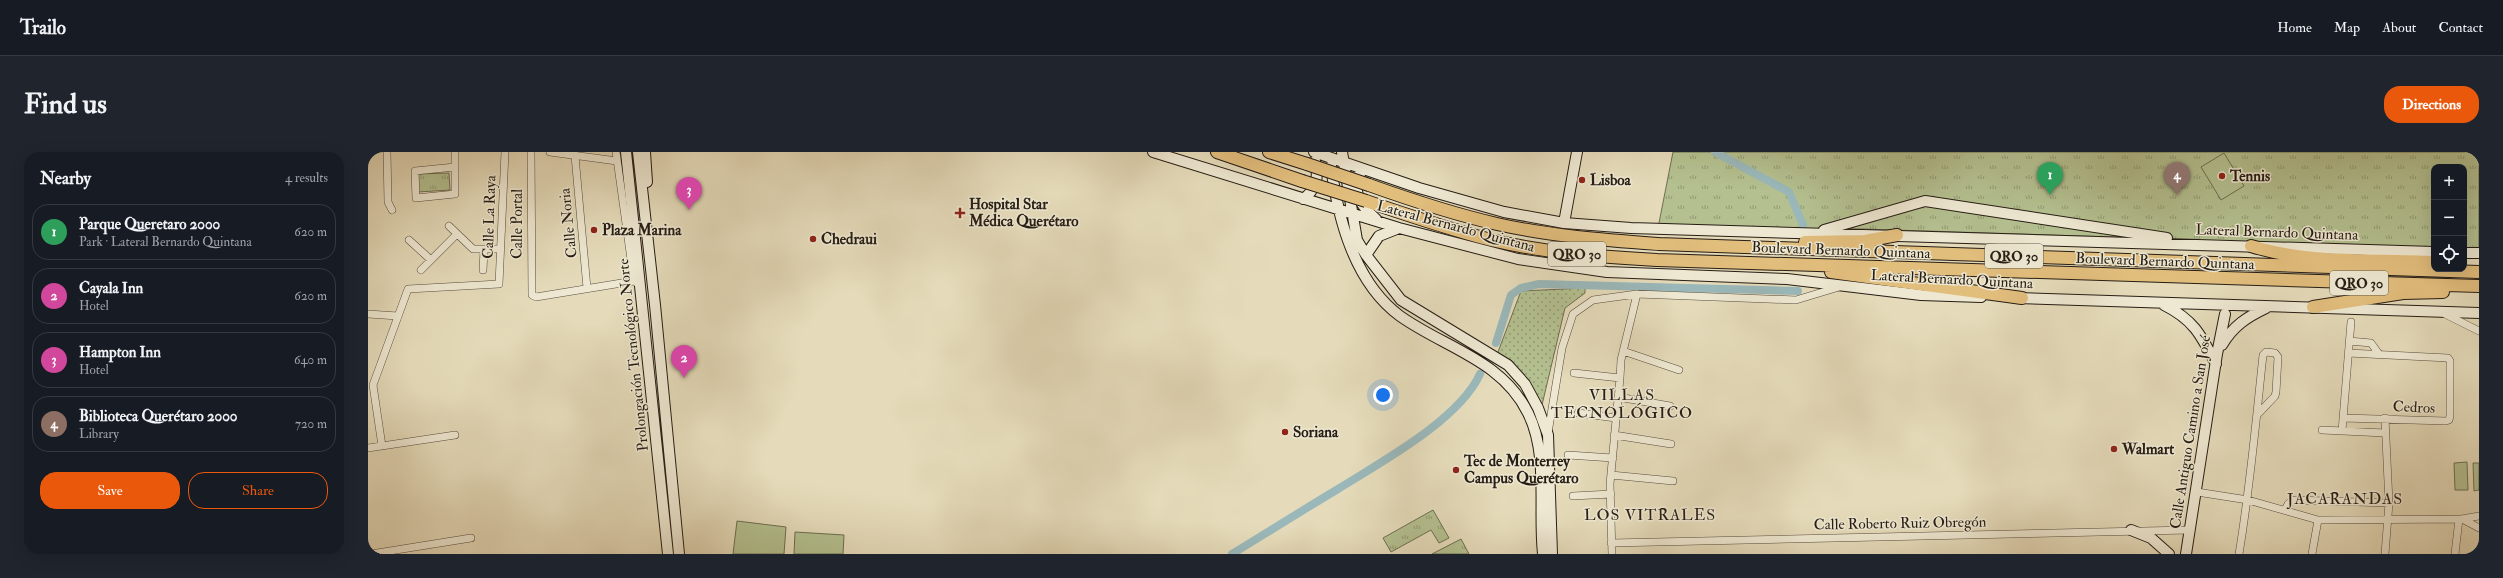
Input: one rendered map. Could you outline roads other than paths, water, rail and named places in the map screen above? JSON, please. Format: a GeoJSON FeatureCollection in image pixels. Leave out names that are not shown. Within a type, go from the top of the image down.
{"type":"FeatureCollection","features":[{"type":"Feature","properties":{"kind":"main road","name":"Boulevard Bernardo Quintana"},"geometry":{"type":"LineString","coordinates":[[1217,152],[1430,223],[1492,240],[1589,256],[1775,264],[1815,268],[2214,278],[2479,287]]}},
{"type":"Feature","properties":{"kind":"main road","name":"Boulevard Bernardo Quintana"},"geometry":{"type":"LineString","coordinates":[[1270,152],[1370,185],[1427,206],[1498,224],[1599,239],[1740,247],[1811,239],[2215,263],[2479,272]]}},
{"type":"Feature","properties":{"kind":"main road"},"geometry":{"type":"LineString","coordinates":[[1811,239],[1865,240],[1897,235]]}},
{"type":"Feature","properties":{"kind":"main road"},"geometry":{"type":"LineString","coordinates":[[2250,246],[2268,252],[2316,257],[2431,262]]}},
{"type":"Feature","properties":{"kind":"main road"},"geometry":{"type":"LineString","coordinates":[[2467,263],[2479,265]]}},
{"type":"Feature","properties":{"kind":"main road"},"geometry":{"type":"LineString","coordinates":[[1815,268],[1926,287],[2022,298]]}},
{"type":"Feature","properties":{"kind":"main road"},"geometry":{"type":"LineString","coordinates":[[2313,308],[2403,293],[2479,287]]}},
{"type":"Feature","properties":{"kind":"street"},"geometry":{"type":"LineString","coordinates":[[387,152],[388,202],[392,210]]}},
{"type":"Feature","properties":{"kind":"street"},"geometry":{"type":"LineString","coordinates":[[455,152],[455,167],[454,194],[416,198],[415,171],[455,167]]}},
{"type":"Feature","properties":{"kind":"street","name":"Calle La Raya"},"geometry":{"type":"LineString","coordinates":[[398,316],[408,289],[499,284],[505,152]]}},
{"type":"Feature","properties":{"kind":"street","name":"Calle Portal"},"geometry":{"type":"LineString","coordinates":[[531,152],[532,295],[536,297],[587,288]]}},
{"type":"Feature","properties":{"kind":"street"},"geometry":{"type":"LineString","coordinates":[[550,152],[617,161]]}},
{"type":"Feature","properties":{"kind":"street"},"geometry":{"type":"LineString","coordinates":[[587,288],[637,283],[616,152]]}},
{"type":"Feature","properties":{"kind":"street","name":"Prolongación Tecnológico Norte"},"geometry":{"type":"LineString","coordinates":[[626,152],[637,283],[668,554]]}},
{"type":"Feature","properties":{"kind":"street","name":"Prolongación Tecnológico Norte"},"geometry":{"type":"LineString","coordinates":[[638,152],[649,244],[679,554]]}},
{"type":"Feature","properties":{"kind":"street"},"geometry":{"type":"LineString","coordinates":[[646,152],[649,244]]}},
{"type":"Feature","properties":{"kind":"street","name":"Lateral Bernardo Quintana"},"geometry":{"type":"LineString","coordinates":[[1153,152],[1303,199],[1469,248],[1564,267],[1606,272],[1787,279],[1839,287],[1921,296],[2479,313]]}},
{"type":"Feature","properties":{"kind":"street"},"geometry":{"type":"LineString","coordinates":[[1303,199],[1311,193],[1317,175],[1311,152]]}},
{"type":"Feature","properties":{"kind":"street","name":"Lateral Bernardo Quintana"},"geometry":{"type":"LineString","coordinates":[[1314,152],[1329,155],[1345,164],[1418,188],[1504,212],[1564,223],[1795,241]]}},
{"type":"Feature","properties":{"kind":"street"},"geometry":{"type":"LineString","coordinates":[[1342,152],[1352,213],[1353,241],[1366,255],[1401,300],[1508,365],[1524,384],[1538,408],[1548,435]]}},
{"type":"Feature","properties":{"kind":"street"},"geometry":{"type":"LineString","coordinates":[[1564,223],[1577,152]]}},
{"type":"Feature","properties":{"kind":"street"},"geometry":{"type":"LineString","coordinates":[[1329,155],[1337,209],[1353,241],[1370,284],[1383,300],[1400,316],[1491,368],[1501,376],[1516,393],[1528,413],[1537,437],[1543,554]]}},
{"type":"Feature","properties":{"kind":"street","name":"Calle Noria"},"geometry":{"type":"LineString","coordinates":[[575,156],[587,288]]}},
{"type":"Feature","properties":{"kind":"street"},"geometry":{"type":"LineString","coordinates":[[1364,170],[1357,181],[1362,206],[1381,222]]}},
{"type":"Feature","properties":{"kind":"street"},"geometry":{"type":"LineString","coordinates":[[1811,239],[1926,201],[2218,245]]}},
{"type":"Feature","properties":{"kind":"street"},"geometry":{"type":"LineString","coordinates":[[449,226],[456,235],[473,249],[500,249]]}},
{"type":"Feature","properties":{"kind":"street"},"geometry":{"type":"LineString","coordinates":[[1366,255],[1379,236],[1399,228]]}},
{"type":"Feature","properties":{"kind":"street"},"geometry":{"type":"LineString","coordinates":[[421,270],[456,235]]}},
{"type":"Feature","properties":{"kind":"street","name":"Lateral Bernardo Quintana"},"geometry":{"type":"LineString","coordinates":[[1897,235],[2431,251]]}},
{"type":"Feature","properties":{"kind":"street"},"geometry":{"type":"LineString","coordinates":[[409,240],[431,260]]}},
{"type":"Feature","properties":{"kind":"street"},"geometry":{"type":"LineString","coordinates":[[2467,250],[2479,249]]}},
{"type":"Feature","properties":{"kind":"street"},"geometry":{"type":"LineString","coordinates":[[483,270],[484,250]]}},
{"type":"Feature","properties":{"kind":"street"},"geometry":{"type":"LineString","coordinates":[[2467,253],[2479,253]]}},
{"type":"Feature","properties":{"kind":"street"},"geometry":{"type":"LineString","coordinates":[[1552,554],[1548,435],[1562,348],[1573,314],[1593,300],[1637,294],[1796,300],[1839,287]]}},
{"type":"Feature","properties":{"kind":"street"},"geometry":{"type":"LineString","coordinates":[[1612,554],[1610,494],[1614,435],[1623,351],[1637,294]]}},
{"type":"Feature","properties":{"kind":"street"},"geometry":{"type":"LineString","coordinates":[[2160,303],[2182,314],[2198,330],[2216,359]]}},
{"type":"Feature","properties":{"kind":"street"},"geometry":{"type":"LineString","coordinates":[[2216,359],[2228,333],[2239,323],[2268,307]]}},
{"type":"Feature","properties":{"kind":"street"},"geometry":{"type":"LineString","coordinates":[[2439,312],[2479,331]]}},
{"type":"Feature","properties":{"kind":"street"},"geometry":{"type":"LineString","coordinates":[[368,314],[398,316],[370,385],[382,446]]}},
{"type":"Feature","properties":{"kind":"street","name":"Calle Antiguo Camino a San José"},"geometry":{"type":"LineString","coordinates":[[2186,554],[2197,492],[2216,359],[2225,314]]}},
{"type":"Feature","properties":{"kind":"street"},"geometry":{"type":"LineString","coordinates":[[2342,431],[2350,322]]}},
{"type":"Feature","properties":{"kind":"street"},"geometry":{"type":"LineString","coordinates":[[2349,340],[2371,343],[2379,354]]}},
{"type":"Feature","properties":{"kind":"street"},"geometry":{"type":"LineString","coordinates":[[1623,351],[1679,370]]}},
{"type":"Feature","properties":{"kind":"street"},"geometry":{"type":"LineString","coordinates":[[2239,554],[2248,500],[2263,355],[2266,352],[2275,353],[2278,357],[2275,396],[2257,415]]}},
{"type":"Feature","properties":{"kind":"street","name":"Cedros"},"geometry":{"type":"LineString","coordinates":[[2343,418],[2449,420],[2450,361],[2444,358],[2348,353]]}},
{"type":"Feature","properties":{"kind":"street"},"geometry":{"type":"LineString","coordinates":[[1574,373],[1620,378]]}},
{"type":"Feature","properties":{"kind":"street"},"geometry":{"type":"LineString","coordinates":[[1618,397],[1670,406]]}},
{"type":"Feature","properties":{"kind":"street"},"geometry":{"type":"LineString","coordinates":[[1578,413],[1616,418]]}},
{"type":"Feature","properties":{"kind":"street"},"geometry":{"type":"LineString","coordinates":[[2385,418],[2389,503],[2389,520],[2385,554]]}},
{"type":"Feature","properties":{"kind":"street","name":"Cedros"},"geometry":{"type":"LineString","coordinates":[[2322,430],[2385,433]]}},
{"type":"Feature","properties":{"kind":"street"},"geometry":{"type":"LineString","coordinates":[[368,448],[455,435]]}},
{"type":"Feature","properties":{"kind":"street"},"geometry":{"type":"LineString","coordinates":[[1614,435],[1671,444]]}},
{"type":"Feature","properties":{"kind":"street"},"geometry":{"type":"LineString","coordinates":[[1568,455],[1612,458]]}},
{"type":"Feature","properties":{"kind":"street"},"geometry":{"type":"LineString","coordinates":[[1611,475],[1673,481]]}},
{"type":"Feature","properties":{"kind":"street"},"geometry":{"type":"LineString","coordinates":[[662,493],[674,492]]}},
{"type":"Feature","properties":{"kind":"street"},"geometry":{"type":"LineString","coordinates":[[2197,492],[2248,500],[2318,520],[2460,519],[2479,516]]}},
{"type":"Feature","properties":{"kind":"street"},"geometry":{"type":"LineString","coordinates":[[1573,496],[1610,494]]}},
{"type":"Feature","properties":{"kind":"street"},"geometry":{"type":"LineString","coordinates":[[2285,510],[2288,504],[2294,500],[2389,503]]}},
{"type":"Feature","properties":{"kind":"street"},"geometry":{"type":"LineString","coordinates":[[2460,519],[2479,528]]}},
{"type":"Feature","properties":{"kind":"street"},"geometry":{"type":"LineString","coordinates":[[2456,554],[2460,519]]}},
{"type":"Feature","properties":{"kind":"street"},"geometry":{"type":"LineString","coordinates":[[2312,554],[2318,520]]}},
{"type":"Feature","properties":{"kind":"street"},"geometry":{"type":"LineString","coordinates":[[2131,530],[2151,538],[2169,554]]}},
{"type":"Feature","properties":{"kind":"street","name":"Calle Roberto Ruiz Obregón"},"geometry":{"type":"LineString","coordinates":[[1611,543],[2131,530],[2190,530]]}},
{"type":"Feature","properties":{"kind":"street"},"geometry":{"type":"LineString","coordinates":[[371,554],[471,538]]}},
{"type":"Feature","properties":{"kind":"waterway"},"geometry":{"type":"LineString","coordinates":[[1715,152],[1789,192],[1803,225]]}},
{"type":"Feature","properties":{"kind":"waterway"},"geometry":{"type":"LineString","coordinates":[[1496,343],[1511,295],[1521,288],[1539,284],[1798,291]]}},
{"type":"Feature","properties":{"kind":"waterway"},"geometry":{"type":"LineString","coordinates":[[1232,554],[1417,439],[1455,408],[1470,391],[1480,374]]}},
{"type":"Feature","properties":{"kind":"place","name":"Tennis"},"geometry":{"type":"Point","coordinates":[2222,176]}},
{"type":"Feature","properties":{"kind":"place","name":"Lisboa"},"geometry":{"type":"Point","coordinates":[1582,180]}},
{"type":"Feature","properties":{"kind":"place","name":"Parque Queretaro 2000"},"geometry":{"type":"Point","coordinates":[2050,195]}},
{"type":"Feature","properties":{"kind":"place","name":"Biblioteca Querétaro 2000"},"geometry":{"type":"Point","coordinates":[2177,195]}},
{"type":"Feature","properties":{"kind":"place","name":"Hampton Inn"},"geometry":{"type":"Point","coordinates":[689,210]}},
{"type":"Feature","properties":{"kind":"place","name":"Hospital Star Médica Querétaro"},"geometry":{"type":"Point","coordinates":[960,213]}},
{"type":"Feature","properties":{"kind":"place","name":"Plaza Marina"},"geometry":{"type":"Point","coordinates":[594,230]}},
{"type":"Feature","properties":{"kind":"place","name":"Chedraui"},"geometry":{"type":"Point","coordinates":[813,239]}},
{"type":"Feature","properties":{"kind":"place","name":"Cayala Inn"},"geometry":{"type":"Point","coordinates":[684,378]}},
{"type":"Feature","properties":{"kind":"place","name":"Soriana"},"geometry":{"type":"Point","coordinates":[1285,432]}},
{"type":"Feature","properties":{"kind":"place","name":"Walmart"},"geometry":{"type":"Point","coordinates":[2114,449]}},
{"type":"Feature","properties":{"kind":"place","name":"Tec de Monterrey Campus Querétaro"},"geometry":{"type":"Point","coordinates":[1456,470]}},
{"type":"Feature","properties":{"kind":"district","name":"VILLAS TECNOLÓGICO"},"geometry":{"type":"Point","coordinates":[1622,403]}},
{"type":"Feature","properties":{"kind":"district","name":"JACARANDAS"},"geometry":{"type":"Point","coordinates":[2345,498]}},
{"type":"Feature","properties":{"kind":"district","name":"LOS VITRALES"},"geometry":{"type":"Point","coordinates":[1650,514]}}]}
